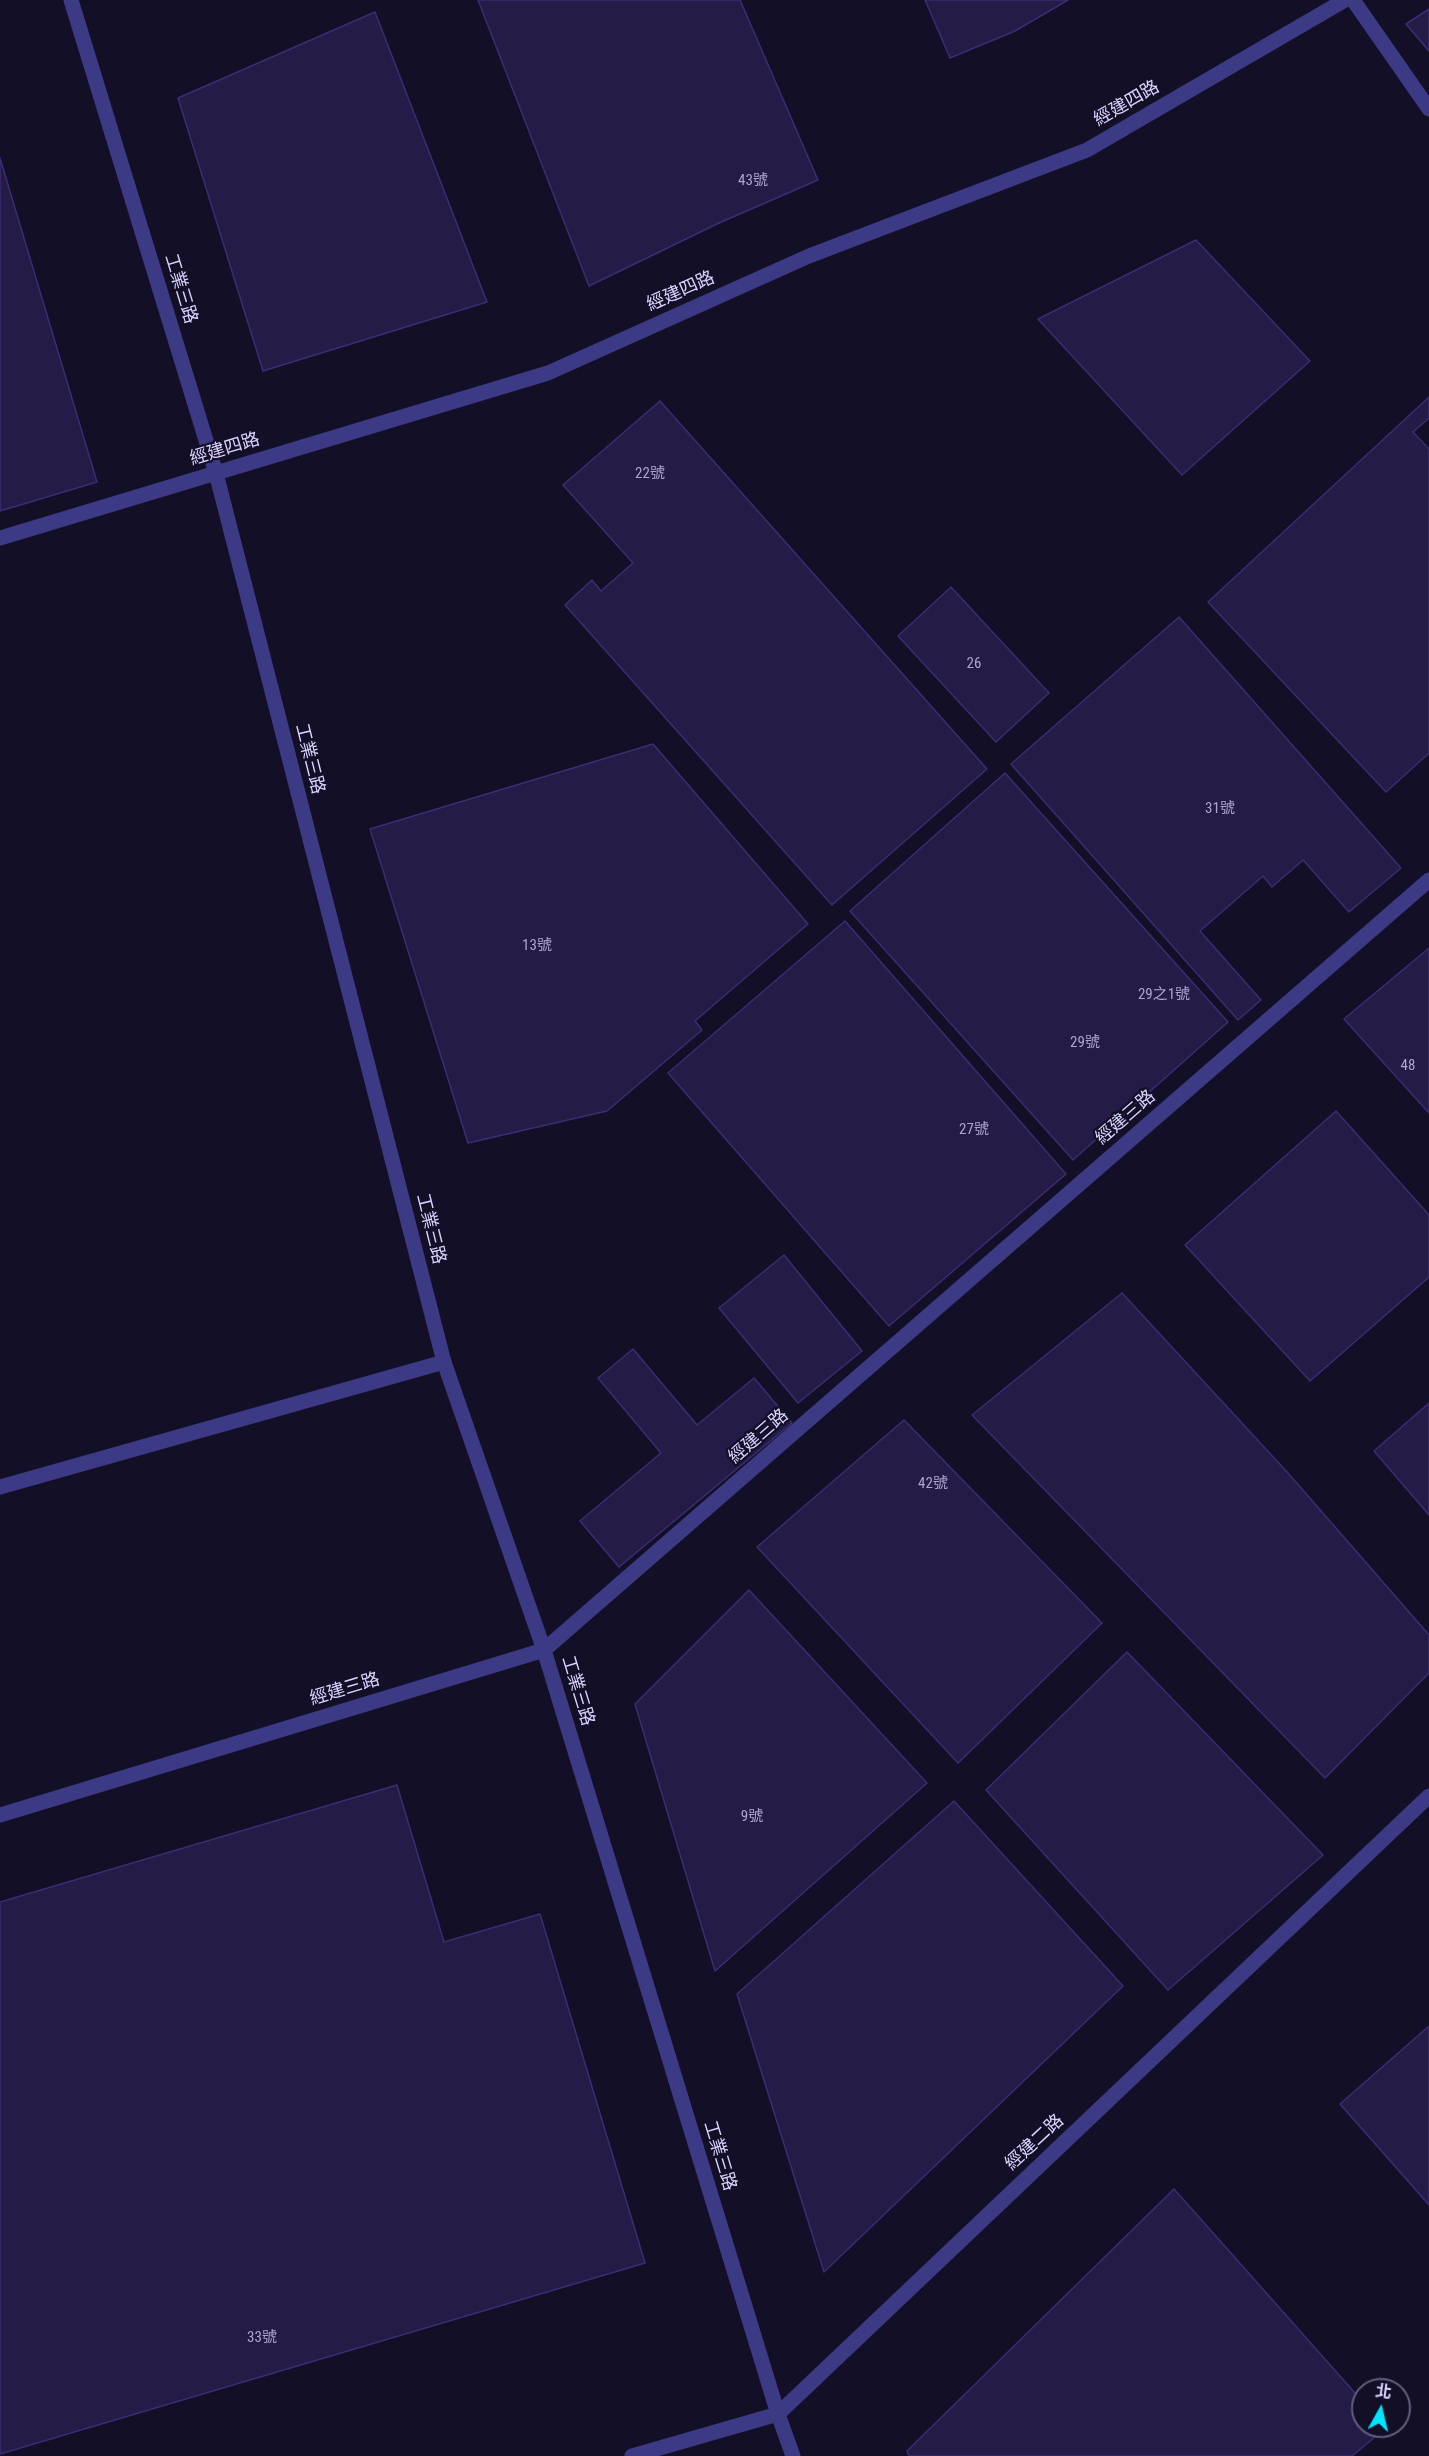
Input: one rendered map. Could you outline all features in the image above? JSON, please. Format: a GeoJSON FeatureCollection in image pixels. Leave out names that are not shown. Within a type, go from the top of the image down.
{"type":"FeatureCollection","features":[{"type":"Feature","properties":{"kind":"street","name":"工業三路"},"geometry":{"type":"LineString","coordinates":[[71,0],[216,473],[444,1362],[544,1650],[778,2414],[793,2456]]}},
{"type":"Feature","properties":{"kind":"street","name":"經建四路"},"geometry":{"type":"LineString","coordinates":[[0,538],[548,373],[809,256],[1087,150],[1345,0]]}},
{"type":"Feature","properties":{"kind":"street"},"geometry":{"type":"LineString","coordinates":[[1353,0],[1429,109]]}},
{"type":"Feature","properties":{"kind":"street","name":"經建三路"},"geometry":{"type":"LineString","coordinates":[[0,1815],[544,1650],[1428,884]]}},
{"type":"Feature","properties":{"kind":"street"},"geometry":{"type":"LineString","coordinates":[[0,1487],[444,1362]]}},
{"type":"Feature","properties":{"kind":"street","name":"經建二路"},"geometry":{"type":"LineString","coordinates":[[632,2456],[778,2414],[1429,1796]]}},
{"type":"Feature","properties":{"kind":"building"},"geometry":{"type":"Polygon","coordinates":[[[478,0],[740,0],[818,180],[719,223],[589,286],[478,0]]]}},
{"type":"Feature","properties":{"kind":"building"},"geometry":{"type":"Polygon","coordinates":[[[925,0],[1068,0],[1015,31],[950,58],[925,0]]]}},
{"type":"Feature","properties":{"kind":"building"},"geometry":{"type":"Polygon","coordinates":[[[1429,9],[1429,51],[1406,24],[1429,9]]]}},
{"type":"Feature","properties":{"kind":"building"},"geometry":{"type":"Polygon","coordinates":[[[375,12],[487,302],[263,371],[178,98],[375,12]]]}},
{"type":"Feature","properties":{"kind":"building"},"geometry":{"type":"Polygon","coordinates":[[[0,158],[97,482],[0,511],[0,158]]]}},
{"type":"Feature","properties":{"kind":"building"},"geometry":{"type":"Polygon","coordinates":[[[1196,240],[1310,361],[1182,475],[1038,319],[1196,240]]]}},
{"type":"Feature","properties":{"kind":"building"},"geometry":{"type":"Polygon","coordinates":[[[1429,397],[1429,418],[1413,432],[1429,449],[1429,753],[1386,792],[1208,602],[1429,397]]]}},
{"type":"Feature","properties":{"kind":"building"},"geometry":{"type":"Polygon","coordinates":[[[660,401],[987,769],[832,905],[565,605],[592,580],[601,591],[633,563],[563,485],[660,401]]]}},
{"type":"Feature","properties":{"kind":"building"},"geometry":{"type":"Polygon","coordinates":[[[951,587],[1049,693],[996,742],[898,636],[951,587]]]}},
{"type":"Feature","properties":{"kind":"building"},"geometry":{"type":"Polygon","coordinates":[[[1179,617],[1401,868],[1349,912],[1303,860],[1272,887],[1263,876],[1200,931],[1261,1000],[1238,1020],[1011,764],[1179,617]]]}},
{"type":"Feature","properties":{"kind":"building"},"geometry":{"type":"Polygon","coordinates":[[[653,744],[808,924],[695,1021],[702,1030],[607,1111],[468,1143],[370,829],[653,744]]]}},
{"type":"Feature","properties":{"kind":"building"},"geometry":{"type":"Polygon","coordinates":[[[1005,773],[1228,1022],[1073,1160],[850,911],[1005,773]]]}},
{"type":"Feature","properties":{"kind":"building"},"geometry":{"type":"Polygon","coordinates":[[[845,921],[1066,1174],[889,1326],[668,1073],[845,921]]]}},
{"type":"Feature","properties":{"kind":"building"},"geometry":{"type":"Polygon","coordinates":[[[1429,948],[1429,1113],[1344,1019],[1429,948]]]}},
{"type":"Feature","properties":{"kind":"building"},"geometry":{"type":"Polygon","coordinates":[[[1336,1111],[1429,1215],[1429,1277],[1310,1381],[1185,1245],[1336,1111]]]}},
{"type":"Feature","properties":{"kind":"building"},"geometry":{"type":"Polygon","coordinates":[[[784,1255],[862,1351],[798,1403],[719,1308],[784,1255]]]}},
{"type":"Feature","properties":{"kind":"building"},"geometry":{"type":"Polygon","coordinates":[[[1122,1293],[1288,1473],[1429,1635],[1429,1673],[1325,1778],[972,1415],[1122,1293]]]}},
{"type":"Feature","properties":{"kind":"building"},"geometry":{"type":"Polygon","coordinates":[[[633,1349],[697,1425],[754,1378],[792,1423],[619,1567],[580,1521],[661,1453],[598,1378],[633,1349]]]}},
{"type":"Feature","properties":{"kind":"building"},"geometry":{"type":"Polygon","coordinates":[[[1429,1403],[1429,1515],[1374,1451],[1429,1403]]]}},
{"type":"Feature","properties":{"kind":"building"},"geometry":{"type":"Polygon","coordinates":[[[904,1420],[1102,1623],[958,1763],[757,1547],[904,1420]]]}},
{"type":"Feature","properties":{"kind":"building"},"geometry":{"type":"Polygon","coordinates":[[[749,1590],[927,1783],[715,1971],[635,1704],[749,1590]]]}},
{"type":"Feature","properties":{"kind":"building"},"geometry":{"type":"Polygon","coordinates":[[[1127,1652],[1323,1855],[1168,1990],[986,1790],[1127,1652]]]}},
{"type":"Feature","properties":{"kind":"building"},"geometry":{"type":"Polygon","coordinates":[[[397,1785],[444,1942],[540,1914],[645,2263],[0,2454],[0,1902],[397,1785]]]}},
{"type":"Feature","properties":{"kind":"building"},"geometry":{"type":"Polygon","coordinates":[[[954,1801],[1123,1986],[824,2272],[737,1994],[954,1801]]]}},
{"type":"Feature","properties":{"kind":"building"},"geometry":{"type":"Polygon","coordinates":[[[1429,2026],[1429,2205],[1340,2104],[1429,2026]]]}},
{"type":"Feature","properties":{"kind":"building"},"geometry":{"type":"Polygon","coordinates":[[[1174,2189],[1351,2388],[1351,2438],[1374,2438],[1352,2456],[909,2456],[907,2451],[1174,2189]]]}}]}
